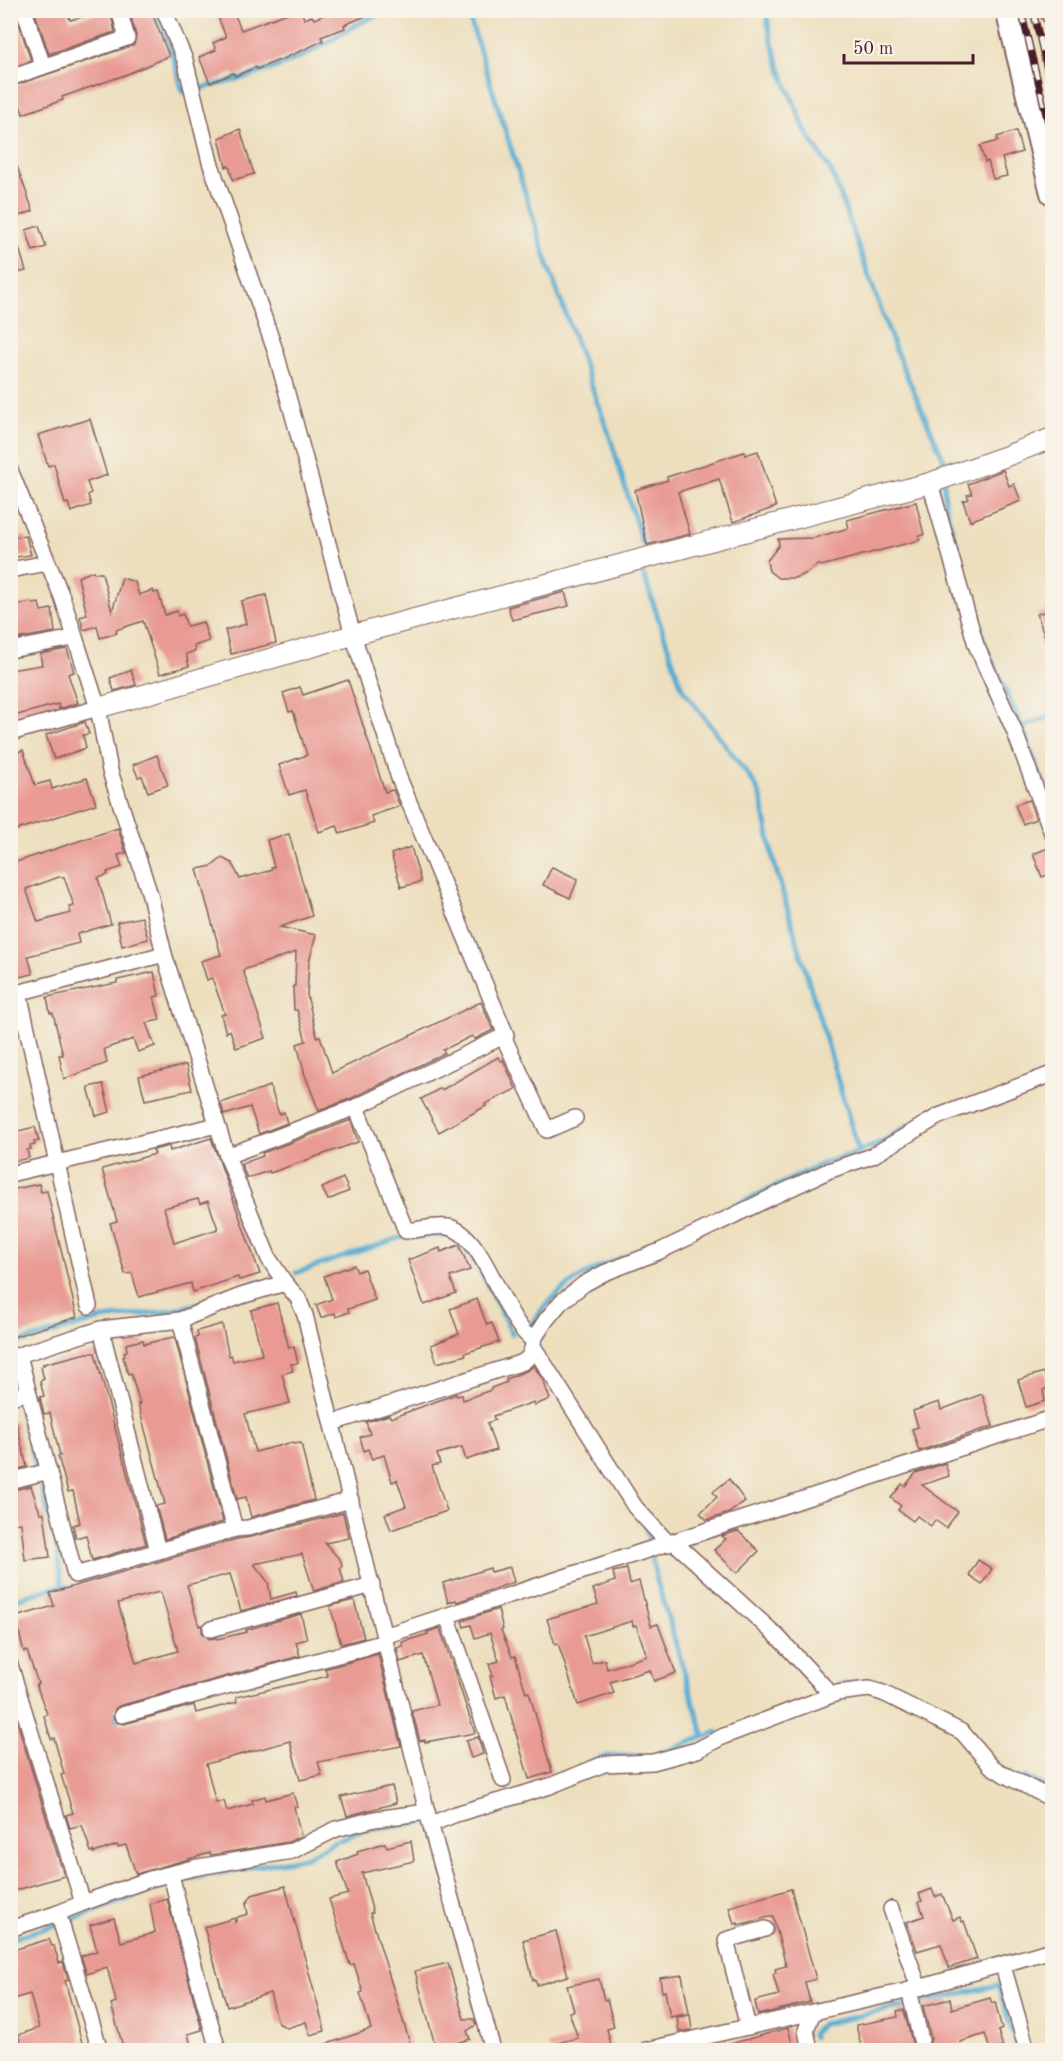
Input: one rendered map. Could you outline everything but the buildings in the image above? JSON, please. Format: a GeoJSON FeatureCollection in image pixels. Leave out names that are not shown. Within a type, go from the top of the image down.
{"type":"FeatureCollection","features":[{"type":"Feature","properties":{"kind":"main road"},"geometry":{"type":"LineString","coordinates":[[1007,10],[1053,193]]}},
{"type":"Feature","properties":{"kind":"street"},"geometry":{"type":"LineString","coordinates":[[24,10],[43,66]]}},
{"type":"Feature","properties":{"kind":"street"},"geometry":{"type":"LineString","coordinates":[[10,78],[127,38],[119,10]]}},
{"type":"Feature","properties":{"kind":"street"},"geometry":{"type":"LineString","coordinates":[[164,10],[185,60],[210,162],[276,353],[353,635],[399,778],[506,1035],[356,1107],[227,1156]]}},
{"type":"Feature","properties":{"kind":"street"},"geometry":{"type":"LineString","coordinates":[[10,733],[353,635],[939,480],[1053,438]]}},
{"type":"Feature","properties":{"kind":"street"},"geometry":{"type":"LineString","coordinates":[[10,470],[62,597],[98,708],[110,771],[150,895],[164,954],[227,1156],[269,1259],[298,1298],[305,1315],[429,1818],[493,2050]]}},
{"type":"Feature","properties":{"kind":"street"},"geometry":{"type":"LineString","coordinates":[[939,480],[976,645],[1014,730],[1053,833]]}},
{"type":"Feature","properties":{"kind":"street"},"geometry":{"type":"LineString","coordinates":[[10,570],[48,563]]}},
{"type":"Feature","properties":{"kind":"street"},"geometry":{"type":"LineString","coordinates":[[10,650],[74,638]]}},
{"type":"Feature","properties":{"kind":"street"},"geometry":{"type":"LineString","coordinates":[[89,1306],[57,1163],[15,994],[164,954]]}},
{"type":"Feature","properties":{"kind":"street"},"geometry":{"type":"LineString","coordinates":[[503,1036],[547,1130],[575,1118]]}},
{"type":"Feature","properties":{"kind":"street"},"geometry":{"type":"LineString","coordinates":[[332,1423],[523,1362],[529,1343],[561,1302],[604,1272],[658,1252],[828,1171],[872,1156],[939,1116],[1053,1074]]}},
{"type":"Feature","properties":{"kind":"street"},"geometry":{"type":"LineString","coordinates":[[356,1107],[406,1230],[449,1227],[464,1236],[479,1254],[529,1343],[635,1507],[778,1637],[828,1691]]}},
{"type":"Feature","properties":{"kind":"street"},"geometry":{"type":"LineString","coordinates":[[10,1174],[217,1125]]}},
{"type":"Feature","properties":{"kind":"street"},"geometry":{"type":"LineString","coordinates":[[285,1283],[241,1296],[180,1320],[101,1329],[19,1355],[18,1395],[75,1575],[235,1529],[248,1528],[351,1500]]}},
{"type":"Feature","properties":{"kind":"street"},"geometry":{"type":"LineString","coordinates":[[180,1320],[235,1529]]}},
{"type":"Feature","properties":{"kind":"street"},"geometry":{"type":"LineString","coordinates":[[101,1329],[158,1551]]}},
{"type":"Feature","properties":{"kind":"street"},"geometry":{"type":"LineString","coordinates":[[122,1715],[385,1639],[447,1616],[1053,1418]]}},
{"type":"Feature","properties":{"kind":"street"},"geometry":{"type":"LineString","coordinates":[[10,1481],[42,1472]]}},
{"type":"Feature","properties":{"kind":"street"},"geometry":{"type":"LineString","coordinates":[[211,1629],[372,1586]]}},
{"type":"Feature","properties":{"kind":"street"},"geometry":{"type":"LineString","coordinates":[[447,1616],[503,1780]]}},
{"type":"Feature","properties":{"kind":"street"},"geometry":{"type":"LineString","coordinates":[[10,1665],[83,1903]]}},
{"type":"Feature","properties":{"kind":"street"},"geometry":{"type":"LineString","coordinates":[[10,1929],[60,1920],[83,1903],[193,1868],[292,1851],[336,1829],[375,1819],[429,1818],[456,1814],[550,1786],[604,1764],[653,1762],[697,1750],[734,1731],[828,1691],[869,1689],[883,1693],[962,1732],[991,1766],[1053,1799]]}},
{"type":"Feature","properties":{"kind":"street"},"geometry":{"type":"LineString","coordinates":[[167,1878],[218,2050]]}},
{"type":"Feature","properties":{"kind":"street"},"geometry":{"type":"LineString","coordinates":[[891,1909],[913,1996],[921,2040]]}},
{"type":"Feature","properties":{"kind":"street"},"geometry":{"type":"LineString","coordinates":[[60,1920],[100,2050]]}},
{"type":"Feature","properties":{"kind":"street"},"geometry":{"type":"LineString","coordinates":[[748,2027],[726,1940],[765,1929]]}},
{"type":"Feature","properties":{"kind":"street"},"geometry":{"type":"LineString","coordinates":[[646,2050],[813,2012],[913,1996],[1053,1950]]}},
{"type":"Feature","properties":{"kind":"street"},"geometry":{"type":"LineString","coordinates":[[1003,1966],[1027,2050]]}},
{"type":"Feature","properties":{"kind":"street"},"geometry":{"type":"LineString","coordinates":[[810,2050],[806,2030],[813,2012]]}},
{"type":"Feature","properties":{"kind":"waterway"},"geometry":{"type":"LineString","coordinates":[[156,10],[169,43],[183,92],[242,78],[284,64],[368,19],[393,10]]}},
{"type":"Feature","properties":{"kind":"waterway"},"geometry":{"type":"LineString","coordinates":[[467,10],[549,268],[610,437],[642,543]]}},
{"type":"Feature","properties":{"kind":"waterway"},"geometry":{"type":"LineString","coordinates":[[766,10],[770,35],[780,69],[805,130],[832,173],[895,349],[944,460],[944,474]]}},
{"type":"Feature","properties":{"kind":"waterway"},"geometry":{"type":"LineString","coordinates":[[944,483],[945,505],[984,643],[1022,727],[1052,807]]}},
{"type":"Feature","properties":{"kind":"waterway"},"geometry":{"type":"LineString","coordinates":[[643,573],[682,688],[754,783],[761,797],[774,863],[859,1152]]}},
{"type":"Feature","properties":{"kind":"waterway"},"geometry":{"type":"LineString","coordinates":[[1022,727],[1052,716]]}},
{"type":"Feature","properties":{"kind":"waterway"},"geometry":{"type":"LineString","coordinates":[[644,1250],[826,1162],[859,1152],[884,1141],[920,1120]]}},
{"type":"Feature","properties":{"kind":"waterway"},"geometry":{"type":"LineString","coordinates":[[417,1236],[445,1236],[462,1245],[478,1267],[512,1334]]}},
{"type":"Feature","properties":{"kind":"waterway"},"geometry":{"type":"LineString","coordinates":[[296,1273],[402,1237],[408,1237]]}},
{"type":"Feature","properties":{"kind":"waterway"},"geometry":{"type":"LineString","coordinates":[[527,1332],[537,1316],[560,1291],[588,1273],[635,1253]]}},
{"type":"Feature","properties":{"kind":"waterway"},"geometry":{"type":"LineString","coordinates":[[10,1345],[102,1319],[163,1312],[198,1304],[258,1281]]}},
{"type":"Feature","properties":{"kind":"waterway"},"geometry":{"type":"LineString","coordinates":[[10,1371],[55,1537],[62,1585]]}},
{"type":"Feature","properties":{"kind":"waterway"},"geometry":{"type":"LineString","coordinates":[[646,1527],[656,1578],[704,1737]]}},
{"type":"Feature","properties":{"kind":"waterway"},"geometry":{"type":"LineString","coordinates":[[10,1601],[62,1585],[67,1586],[71,1593]]}},
{"type":"Feature","properties":{"kind":"waterway"},"geometry":{"type":"LineString","coordinates":[[835,1687],[842,1684],[864,1683]]}},
{"type":"Feature","properties":{"kind":"waterway"},"geometry":{"type":"LineString","coordinates":[[112,1709],[118,1729]]}},
{"type":"Feature","properties":{"kind":"waterway"},"geometry":{"type":"LineString","coordinates":[[664,1752],[717,1732]]}},
{"type":"Feature","properties":{"kind":"waterway"},"geometry":{"type":"LineString","coordinates":[[588,1763],[614,1755],[640,1756]]}},
{"type":"Feature","properties":{"kind":"waterway"},"geometry":{"type":"LineString","coordinates":[[1024,1777],[1052,1790]]}},
{"type":"Feature","properties":{"kind":"waterway"},"geometry":{"type":"LineString","coordinates":[[10,1939],[183,1880],[306,1857],[335,1841],[362,1831],[422,1822]]}},
{"type":"Feature","properties":{"kind":"waterway"},"geometry":{"type":"LineString","coordinates":[[813,2037],[812,2034],[822,2024],[998,1985],[1018,2050]]}},
{"type":"Feature","properties":{"kind":"railway"},"geometry":{"type":"LineString","coordinates":[[1021,10],[1052,140]]}},
{"type":"Feature","properties":{"kind":"railway"},"geometry":{"type":"LineString","coordinates":[[1033,10],[1052,91]]}}]}
